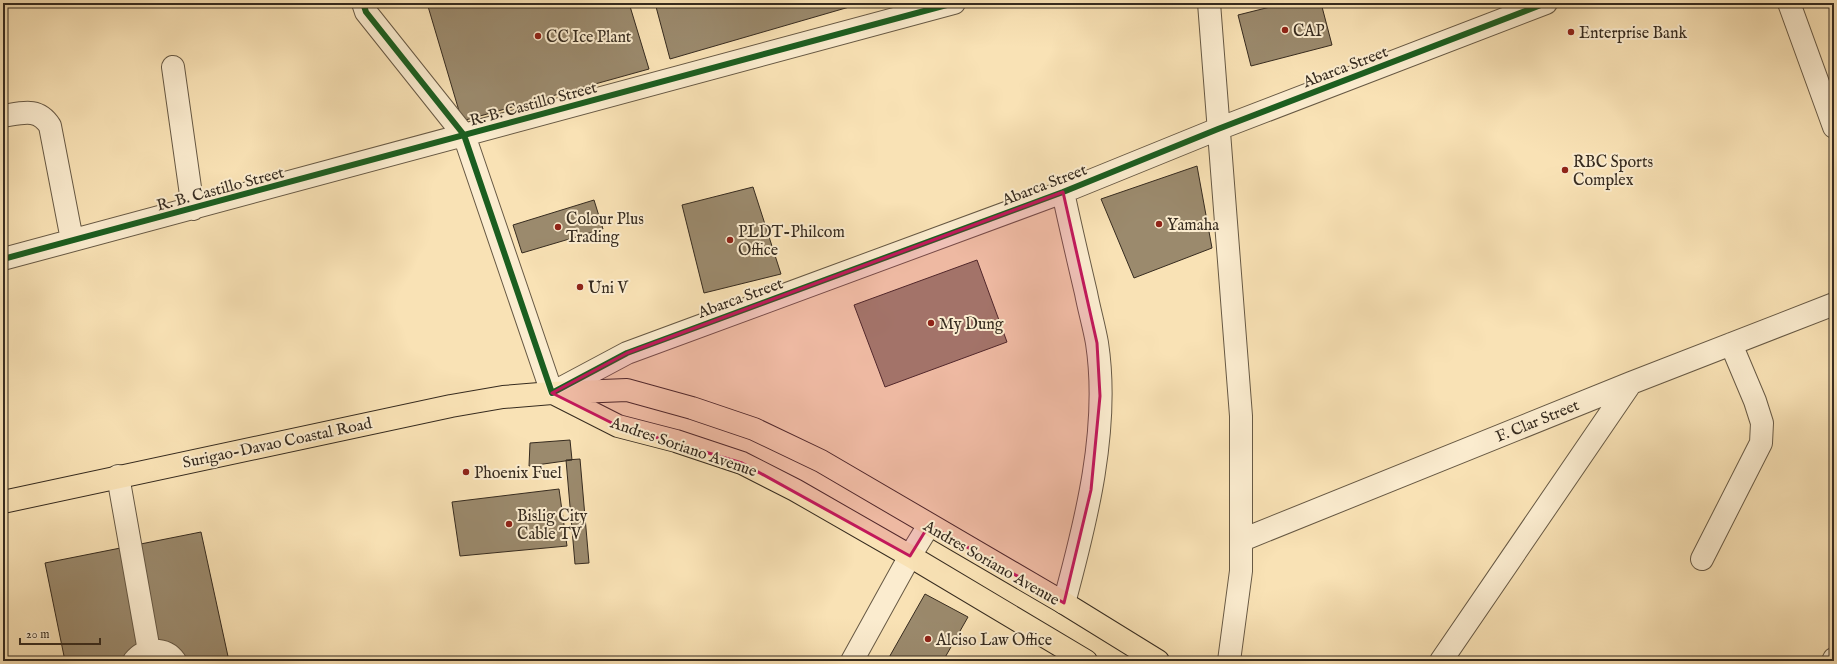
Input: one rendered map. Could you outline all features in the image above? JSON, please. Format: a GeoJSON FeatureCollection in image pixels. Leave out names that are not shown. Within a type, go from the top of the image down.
{"type":"FeatureCollection","features":[{"type":"Feature","properties":{"kind":"highway","name":"Andres Soriano Avenue"},"geometry":{"type":"LineString","coordinates":[[552,392],[627,390],[692,408],[754,430],[821,461],[1064,603],[1158,661]]}},
{"type":"Feature","properties":{"kind":"highway","name":"Surigao-Davao Coastal Road"},"geometry":{"type":"LineString","coordinates":[[3,502],[118,476],[451,406],[504,397],[552,392]]}},
{"type":"Feature","properties":{"kind":"highway","name":"Andres Soriano Avenue"},"geometry":{"type":"LineString","coordinates":[[552,392],[618,426],[676,441],[742,463],[795,490],[910,556],[1086,661]]}},
{"type":"Feature","properties":{"kind":"street"},"geometry":{"type":"LineString","coordinates":[[363,3],[366,12],[464,135],[552,392]]}},
{"type":"Feature","properties":{"kind":"street","name":"R. B. Castillo Street"},"geometry":{"type":"LineString","coordinates":[[3,259],[464,135],[911,8],[954,3]]}},
{"type":"Feature","properties":{"kind":"street"},"geometry":{"type":"LineString","coordinates":[[1209,3],[1241,409],[1242,540],[1239,586],[1229,661]]}},
{"type":"Feature","properties":{"kind":"street","name":"Abarca Street"},"geometry":{"type":"LineString","coordinates":[[552,392],[627,353],[1063,192],[1218,129],[1546,3]]}},
{"type":"Feature","properties":{"kind":"street"},"geometry":{"type":"LineString","coordinates":[[1789,3],[1834,127]]}},
{"type":"Feature","properties":{"kind":"street"},"geometry":{"type":"LineString","coordinates":[[173,67],[193,209]]}},
{"type":"Feature","properties":{"kind":"street"},"geometry":{"type":"LineString","coordinates":[[3,116],[31,112],[46,118],[50,126],[72,240]]}},
{"type":"Feature","properties":{"kind":"street"},"geometry":{"type":"LineString","coordinates":[[1063,192],[1097,343],[1100,396],[1091,490],[1081,540],[1064,603]]}},
{"type":"Feature","properties":{"kind":"street","name":"F. Clar Street"},"geometry":{"type":"LineString","coordinates":[[1242,540],[1631,383],[1834,304]]}},
{"type":"Feature","properties":{"kind":"street"},"geometry":{"type":"LineString","coordinates":[[1702,559],[1761,443],[1762,423],[1755,400],[1731,344]]}},
{"type":"Feature","properties":{"kind":"street"},"geometry":{"type":"LineString","coordinates":[[1440,661],[1631,383]]}},
{"type":"Feature","properties":{"kind":"street"},"geometry":{"type":"LineString","coordinates":[[118,476],[142,656],[162,652],[174,661]]}},
{"type":"Feature","properties":{"kind":"street"},"geometry":{"type":"LineString","coordinates":[[852,661],[910,556],[929,525]]}},
{"type":"Feature","properties":{"kind":"highlighted area"},"geometry":{"type":"Polygon","coordinates":[[[1063,192],[1097,343],[1100,396],[1091,490],[1064,603],[929,525],[910,556],[742,463],[618,426],[552,393],[627,353],[1063,192]]]}},
{"type":"Feature","properties":{"kind":"building","name":"CC Ice Plant"},"geometry":{"type":"Polygon","coordinates":[[[427,3],[629,3],[649,69],[462,121],[427,3]]]}},
{"type":"Feature","properties":{"kind":"building"},"geometry":{"type":"Polygon","coordinates":[[[655,3],[863,3],[670,59],[655,3]]]}},
{"type":"Feature","properties":{"kind":"building","name":"CAP"},"geometry":{"type":"Polygon","coordinates":[[[1286,3],[1321,3],[1332,45],[1251,66],[1238,15],[1286,3]]]}},
{"type":"Feature","properties":{"kind":"building","name":"Yamaha"},"geometry":{"type":"Polygon","coordinates":[[[1197,166],[1212,248],[1134,278],[1101,199],[1197,166]]]}},
{"type":"Feature","properties":{"kind":"building","name":"PLDT-Philcom Office"},"geometry":{"type":"Polygon","coordinates":[[[753,187],[781,274],[704,293],[682,205],[753,187]]]}},
{"type":"Feature","properties":{"kind":"building","name":"Colour Plus Trading"},"geometry":{"type":"Polygon","coordinates":[[[594,200],[603,229],[522,253],[513,225],[594,200]]]}},
{"type":"Feature","properties":{"kind":"building","name":"My Dung"},"geometry":{"type":"Polygon","coordinates":[[[977,260],[1007,342],[885,387],[854,305],[977,260]]]}},
{"type":"Feature","properties":{"kind":"building"},"geometry":{"type":"Polygon","coordinates":[[[570,440],[572,460],[529,466],[530,443],[570,440]]]}},
{"type":"Feature","properties":{"kind":"building"},"geometry":{"type":"Polygon","coordinates":[[[580,459],[589,563],[575,564],[566,460],[580,459]]]}},
{"type":"Feature","properties":{"kind":"building","name":"Bislig City Cable TV"},"geometry":{"type":"Polygon","coordinates":[[[559,489],[567,546],[460,556],[452,502],[559,489]]]}},
{"type":"Feature","properties":{"kind":"building"},"geometry":{"type":"Polygon","coordinates":[[[201,532],[229,661],[65,661],[45,563],[201,532]]]}},
{"type":"Feature","properties":{"kind":"building","name":"Alciso Law Office"},"geometry":{"type":"Polygon","coordinates":[[[925,594],[968,617],[943,661],[887,661],[925,594]]]}},
{"type":"Feature","properties":{"kind":"cycle path"},"geometry":{"type":"LineString","coordinates":[[363,3],[366,12],[464,135],[552,393],[627,353],[1063,192],[1218,129],[1546,3]]}},
{"type":"Feature","properties":{"kind":"cycle path"},"geometry":{"type":"LineString","coordinates":[[3,259],[954,3]]}},
{"type":"Feature","properties":{"kind":"place","name":"CAP"},"geometry":{"type":"Point","coordinates":[1285,30]}},
{"type":"Feature","properties":{"kind":"place","name":"Enterprise Bank"},"geometry":{"type":"Point","coordinates":[1571,32]}},
{"type":"Feature","properties":{"kind":"place","name":"CC Ice Plant"},"geometry":{"type":"Point","coordinates":[538,36]}},
{"type":"Feature","properties":{"kind":"place","name":"RBC Sports Complex"},"geometry":{"type":"Point","coordinates":[1565,170]}},
{"type":"Feature","properties":{"kind":"place","name":"Yamaha"},"geometry":{"type":"Point","coordinates":[1159,224]}},
{"type":"Feature","properties":{"kind":"place","name":"Colour Plus Trading"},"geometry":{"type":"Point","coordinates":[558,227]}},
{"type":"Feature","properties":{"kind":"place","name":"PLDT-Philcom Office"},"geometry":{"type":"Point","coordinates":[730,240]}},
{"type":"Feature","properties":{"kind":"place","name":"Uni V"},"geometry":{"type":"Point","coordinates":[580,287]}},
{"type":"Feature","properties":{"kind":"place","name":"My Dung"},"geometry":{"type":"Point","coordinates":[931,323]}},
{"type":"Feature","properties":{"kind":"place","name":"Phoenix Fuel"},"geometry":{"type":"Point","coordinates":[466,472]}},
{"type":"Feature","properties":{"kind":"place","name":"Bislig City Cable TV"},"geometry":{"type":"Point","coordinates":[509,524]}},
{"type":"Feature","properties":{"kind":"place","name":"Alciso Law Office"},"geometry":{"type":"Point","coordinates":[928,639]}}]}
